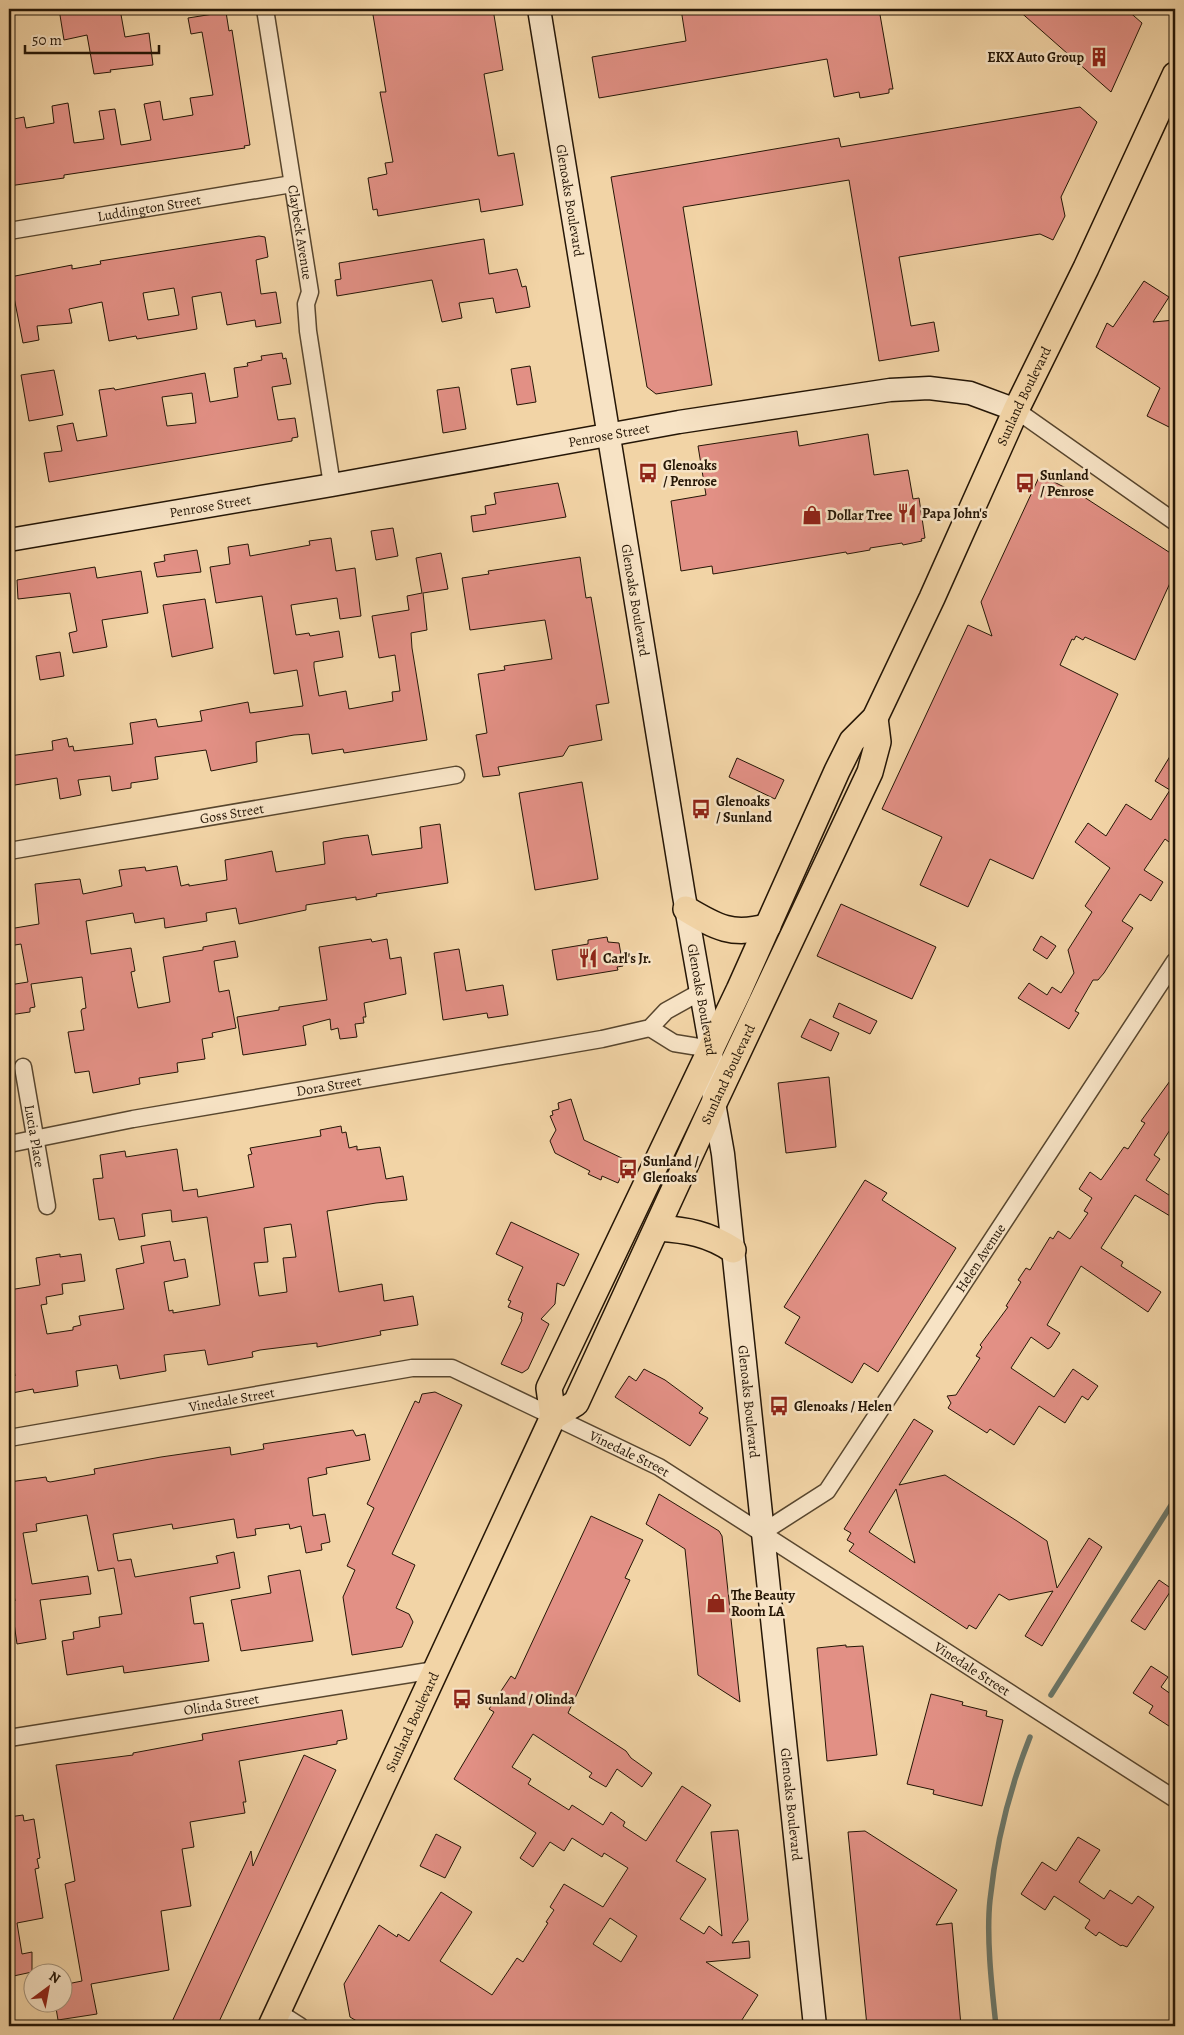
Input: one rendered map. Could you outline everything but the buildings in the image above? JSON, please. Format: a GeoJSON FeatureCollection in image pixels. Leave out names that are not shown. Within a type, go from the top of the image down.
{"type":"FeatureCollection","features":[{"type":"Feature","properties":{"kind":"main road","name":"Glenoaks Boulevard"},"geometry":{"type":"LineString","coordinates":[[539,9],[686,909],[712,1049],[714,1103],[723,1154],[815,2026]]}},
{"type":"Feature","properties":{"kind":"main road","name":"Sunland Boulevard"},"geometry":{"type":"LineString","coordinates":[[275,2019],[552,1417],[549,1388],[712,1049],[852,741],[875,718],[1016,410],[1086,268],[1175,75]]}},
{"type":"Feature","properties":{"kind":"main road","name":"Penrose Street"},"geometry":{"type":"LineString","coordinates":[[9,540],[332,485],[679,422],[900,389],[929,388],[970,393],[1016,410]]}},
{"type":"Feature","properties":{"kind":"main road","name":"Sunland Boulevard"},"geometry":{"type":"LineString","coordinates":[[552,1417],[576,1403],[714,1103],[870,772],[878,742],[875,718]]}},
{"type":"Feature","properties":{"kind":"main road"},"geometry":{"type":"LineString","coordinates":[[686,909],[727,931],[753,930],[768,926]]}},
{"type":"Feature","properties":{"kind":"main road"},"geometry":{"type":"LineString","coordinates":[[658,1228],[698,1232],[716,1239],[733,1250]]}},
{"type":"Feature","properties":{"kind":"street","name":"Claybeck Avenue"},"geometry":{"type":"LineString","coordinates":[[264,9],[310,292],[306,304],[308,331],[332,485]]}},
{"type":"Feature","properties":{"kind":"street","name":"Luddington Street"},"geometry":{"type":"LineString","coordinates":[[9,231],[292,184]]}},
{"type":"Feature","properties":{"kind":"street","name":"Penrose Street"},"geometry":{"type":"LineString","coordinates":[[1016,410],[1175,522]]}},
{"type":"Feature","properties":{"kind":"street","name":"Goss Street"},"geometry":{"type":"LineString","coordinates":[[9,850],[456,774]]}},
{"type":"Feature","properties":{"kind":"street","name":"Helen Avenue"},"geometry":{"type":"LineString","coordinates":[[764,1532],[827,1491],[1175,960]]}},
{"type":"Feature","properties":{"kind":"street"},"geometry":{"type":"LineString","coordinates":[[702,992],[666,1011],[650,1028],[674,1044],[712,1049]]}},
{"type":"Feature","properties":{"kind":"street","name":"Dora Street"},"geometry":{"type":"LineString","coordinates":[[9,1144],[133,1119],[550,1049],[650,1028]]}},
{"type":"Feature","properties":{"kind":"street","name":"Lucia Place"},"geometry":{"type":"LineString","coordinates":[[23,1066],[47,1206]]}},
{"type":"Feature","properties":{"kind":"street","name":"Vinedale Street"},"geometry":{"type":"LineString","coordinates":[[9,1438],[412,1368],[452,1368],[659,1467],[764,1532],[1175,1799]]}},
{"type":"Feature","properties":{"kind":"street","name":"Olinda Street"},"geometry":{"type":"LineString","coordinates":[[9,1738],[435,1670]]}},
{"type":"Feature","properties":{"kind":"street"},"geometry":{"type":"LineString","coordinates":[[275,2019],[300,2026]]}},
{"type":"Feature","properties":{"kind":"waterway"},"geometry":{"type":"LineString","coordinates":[[1051,1695],[1175,1499]]}},
{"type":"Feature","properties":{"kind":"waterway"},"geometry":{"type":"LineString","coordinates":[[996,2026],[989,1946],[990,1900],[1004,1817],[1030,1737]]}},
{"type":"Feature","properties":{"kind":"place","name":"EKX Auto Group"},"geometry":{"type":"Point","coordinates":[1099,57]}},
{"type":"Feature","properties":{"kind":"place","name":"Glenoaks / Penrose"},"geometry":{"type":"Point","coordinates":[648,473]}},
{"type":"Feature","properties":{"kind":"place","name":"Sunland / Penrose"},"geometry":{"type":"Point","coordinates":[1025,483]}},
{"type":"Feature","properties":{"kind":"place","name":"Papa John's"},"geometry":{"type":"Point","coordinates":[907,513]}},
{"type":"Feature","properties":{"kind":"place","name":"Dollar Tree"},"geometry":{"type":"Point","coordinates":[812,515]}},
{"type":"Feature","properties":{"kind":"place","name":"Glenoaks / Sunland"},"geometry":{"type":"Point","coordinates":[701,809]}},
{"type":"Feature","properties":{"kind":"place","name":"Carl's Jr."},"geometry":{"type":"Point","coordinates":[588,958]}},
{"type":"Feature","properties":{"kind":"place","name":"Sunland / Glenoaks"},"geometry":{"type":"Point","coordinates":[628,1169]}},
{"type":"Feature","properties":{"kind":"place","name":"Glenoaks / Helen"},"geometry":{"type":"Point","coordinates":[779,1406]}},
{"type":"Feature","properties":{"kind":"place","name":"The Beauty Room LA"},"geometry":{"type":"Point","coordinates":[716,1603]}},
{"type":"Feature","properties":{"kind":"place","name":"Sunland / Olinda"},"geometry":{"type":"Point","coordinates":[462,1699]}}]}
